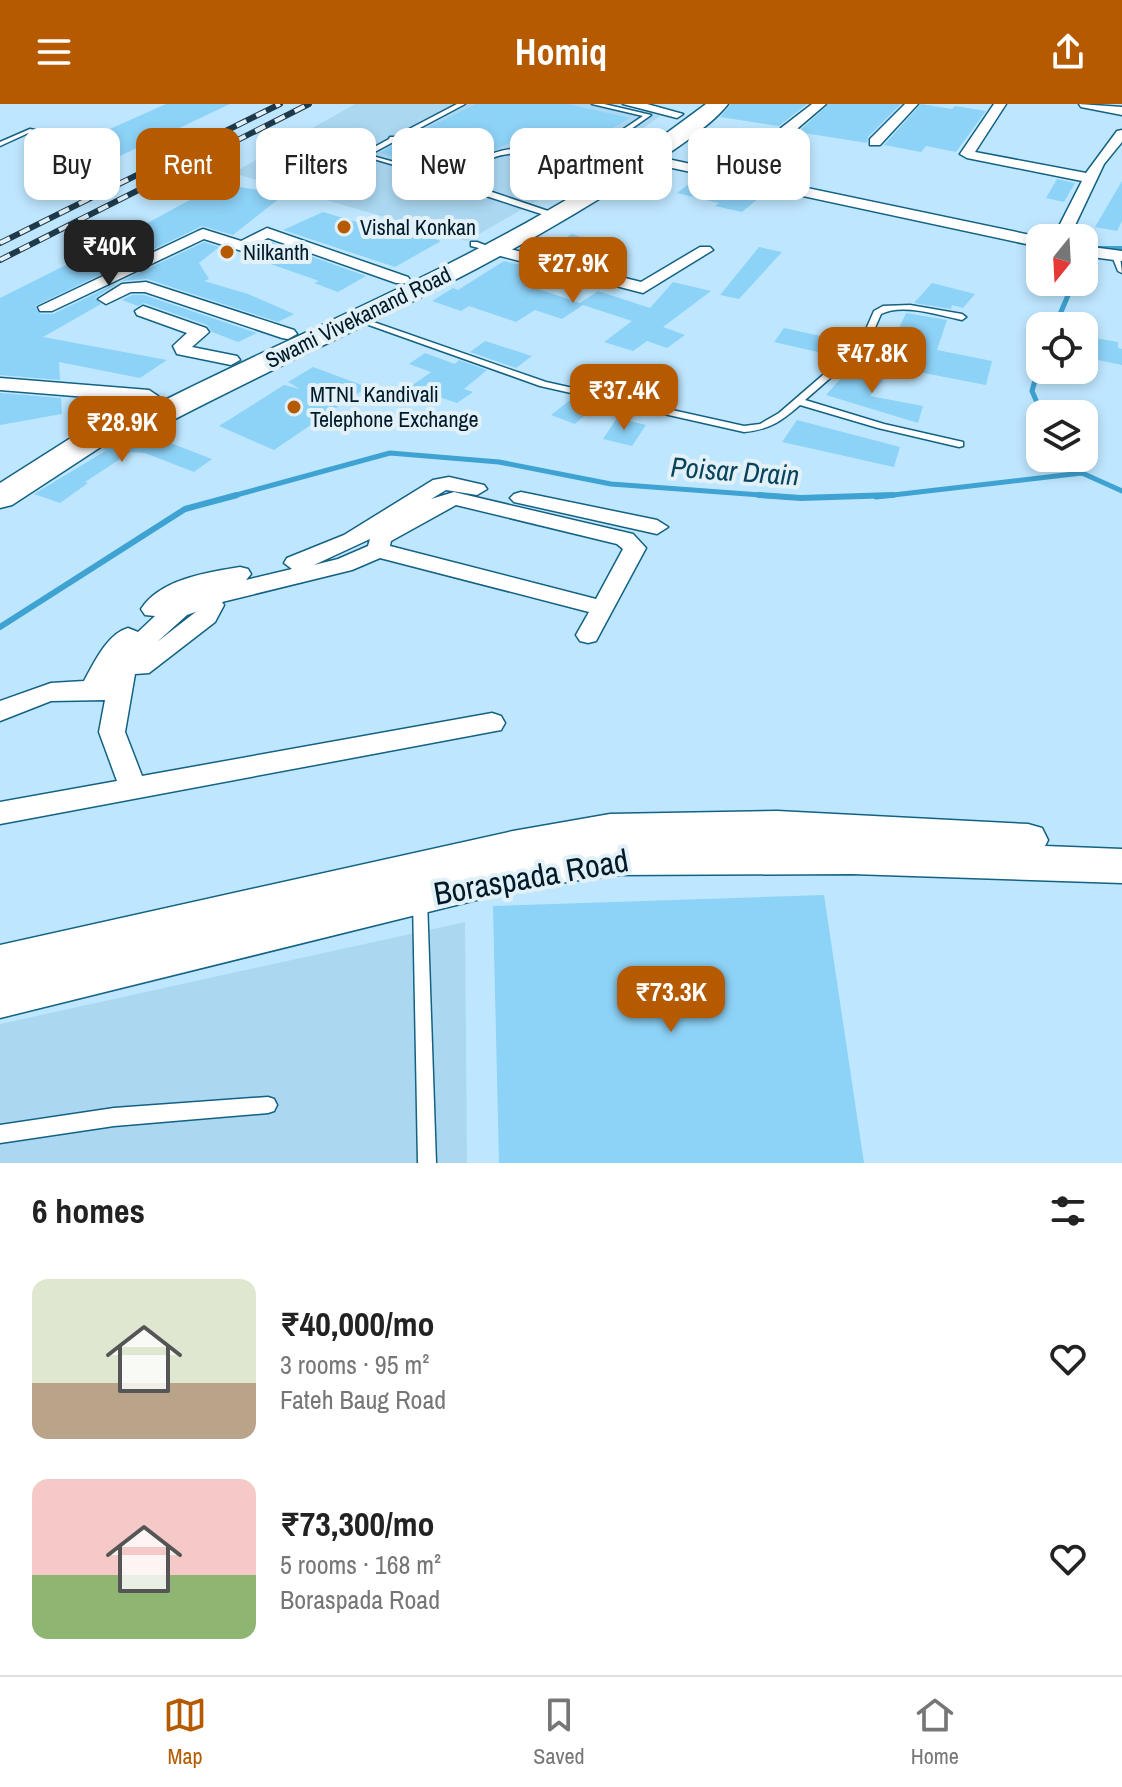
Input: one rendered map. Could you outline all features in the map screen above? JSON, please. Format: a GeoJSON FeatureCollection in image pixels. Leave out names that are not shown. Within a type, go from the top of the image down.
{"type":"FeatureCollection","features":[{"type":"Feature","properties":{"kind":"main road","name":"Swami Vivekanand Road"},"geometry":{"type":"LineString","coordinates":[[672,141],[718,104]]}},
{"type":"Feature","properties":{"kind":"main road","name":"Swami Vivekanand Road"},"geometry":{"type":"LineString","coordinates":[[652,128],[684,109]]}},
{"type":"Feature","properties":{"kind":"main road","name":"Swami Vivekanand Road"},"geometry":{"type":"LineString","coordinates":[[546,214],[559,200]]}},
{"type":"Feature","properties":{"kind":"main road","name":"Swami Vivekanand Road"},"geometry":{"type":"LineString","coordinates":[[0,498],[107,429],[143,423],[356,319],[572,200]]}},
{"type":"Feature","properties":{"kind":"main road","name":"Swami Vivekanand Road"},"geometry":{"type":"LineString","coordinates":[[107,429],[116,412],[149,396],[402,280],[484,247]]}},
{"type":"Feature","properties":{"kind":"main road","name":"Boraspada Road"},"geometry":{"type":"LineString","coordinates":[[0,965],[498,852],[610,830],[777,827],[1117,845],[1122,848]]}},
{"type":"Feature","properties":{"kind":"main road","name":"Boraspada Road"},"geometry":{"type":"LineString","coordinates":[[0,997],[521,872],[612,858],[852,857],[1122,866]]}},
{"type":"Feature","properties":{"kind":"street"},"geometry":{"type":"LineString","coordinates":[[629,104],[684,109]]}},
{"type":"Feature","properties":{"kind":"street"},"geometry":{"type":"LineString","coordinates":[[790,128],[820,104]]}},
{"type":"Feature","properties":{"kind":"street"},"geometry":{"type":"LineString","coordinates":[[875,142],[912,104]]}},
{"type":"Feature","properties":{"kind":"street"},"geometry":{"type":"LineString","coordinates":[[1000,104],[967,154],[1091,178]]}},
{"type":"Feature","properties":{"kind":"street"},"geometry":{"type":"LineString","coordinates":[[1085,104],[1122,111]]}},
{"type":"Feature","properties":{"kind":"street"},"geometry":{"type":"LineString","coordinates":[[1068,224],[1091,178],[1117,149],[1122,134]]}},
{"type":"Feature","properties":{"kind":"street"},"geometry":{"type":"LineString","coordinates":[[810,193],[1026,239]]}},
{"type":"Feature","properties":{"kind":"street"},"geometry":{"type":"LineString","coordinates":[[46,307],[203,234],[242,246],[267,233],[402,280]]}},
{"type":"Feature","properties":{"kind":"street"},"geometry":{"type":"LineString","coordinates":[[484,247],[643,288],[653,285],[705,250]]}},
{"type":"Feature","properties":{"kind":"street"},"geometry":{"type":"LineString","coordinates":[[1098,255],[1120,261]]}},
{"type":"Feature","properties":{"kind":"street"},"geometry":{"type":"LineString","coordinates":[[106,299],[128,287],[146,287],[288,334]]}},
{"type":"Feature","properties":{"kind":"street"},"geometry":{"type":"LineString","coordinates":[[143,311],[200,332],[182,346],[183,350],[231,360]]}},
{"type":"Feature","properties":{"kind":"street"},"geometry":{"type":"LineString","coordinates":[[0,384],[149,396]]}},
{"type":"Feature","properties":{"kind":"street"},"geometry":{"type":"LineString","coordinates":[[92,690],[106,663],[140,622],[167,597],[196,582],[277,568],[325,552],[440,484],[449,483],[657,527]]}},
{"type":"Feature","properties":{"kind":"street"},"geometry":{"type":"LineString","coordinates":[[378,550],[381,538],[436,505],[454,498],[625,539],[635,548],[588,635]]}},
{"type":"Feature","properties":{"kind":"street"},"geometry":{"type":"LineString","coordinates":[[134,788],[122,765],[112,732],[123,669],[152,631],[179,609],[202,600],[344,565],[378,550],[603,608]]}},
{"type":"Feature","properties":{"kind":"street"},"geometry":{"type":"LineString","coordinates":[[140,667],[207,616],[212,605],[202,600]]}},
{"type":"Feature","properties":{"kind":"street"},"geometry":{"type":"LineString","coordinates":[[0,712],[29,697],[59,688],[120,692]]}},
{"type":"Feature","properties":{"kind":"street"},"geometry":{"type":"LineString","coordinates":[[0,813],[492,723]]}},
{"type":"Feature","properties":{"kind":"lane"},"geometry":{"type":"LineString","coordinates":[[413,128],[462,104]]}},
{"type":"Feature","properties":{"kind":"lane"},"geometry":{"type":"LineString","coordinates":[[595,104],[648,115],[633,128]]}},
{"type":"Feature","properties":{"kind":"lane"},"geometry":{"type":"LineString","coordinates":[[0,144],[24,134]]}},
{"type":"Feature","properties":{"kind":"lane"},"geometry":{"type":"LineString","coordinates":[[392,138],[363,155],[392,163]]}},
{"type":"Feature","properties":{"kind":"lane"},"geometry":{"type":"LineString","coordinates":[[494,194],[546,214]]}},
{"type":"Feature","properties":{"kind":"lane"},"geometry":{"type":"LineString","coordinates":[[356,319],[543,384],[744,429],[762,427],[798,401],[864,344],[877,313],[883,309],[910,308],[962,317]]}},
{"type":"Feature","properties":{"kind":"lane"},"geometry":{"type":"LineString","coordinates":[[798,401],[881,426],[959,444]]}},
{"type":"Feature","properties":{"kind":"lane"},"geometry":{"type":"LineString","coordinates":[[420,895],[427,1163]]}},
{"type":"Feature","properties":{"kind":"lane"},"geometry":{"type":"LineString","coordinates":[[0,1134],[114,1117],[268,1105]]}},
{"type":"Feature","properties":{"kind":"shaded area"},"geometry":{"type":"Polygon","coordinates":[[[355,104],[607,104],[660,116],[644,128],[510,128],[510,200],[538,200],[467,241],[326,200],[376,200],[376,128],[313,128],[355,104]]]}},
{"type":"Feature","properties":{"kind":"shaded area"},"geometry":{"type":"Polygon","coordinates":[[[256,160],[256,180],[240,175],[240,169],[256,160]]]}},
{"type":"Feature","properties":{"kind":"shaded area"},"geometry":{"type":"Polygon","coordinates":[[[465,922],[467,1163],[0,1163],[0,1024],[465,922]]]}},
{"type":"Feature","properties":{"kind":"building"},"geometry":{"type":"Polygon","coordinates":[[[166,104],[230,104],[179,128],[136,128],[136,148],[120,156],[120,128],[112,128],[166,104]]]}},
{"type":"Feature","properties":{"kind":"building"},"geometry":{"type":"Polygon","coordinates":[[[476,104],[568,104],[630,118],[613,128],[510,128],[510,143],[494,150],[494,128],[427,128],[476,104]]]}},
{"type":"Feature","properties":{"kind":"building"},"geometry":{"type":"Polygon","coordinates":[[[731,104],[807,104],[779,126],[720,117],[731,104]]]}},
{"type":"Feature","properties":{"kind":"building"},"geometry":{"type":"Polygon","coordinates":[[[829,104],[901,104],[868,137],[867,143],[810,134],[810,128],[802,128],[829,104]]]}},
{"type":"Feature","properties":{"kind":"building"},"geometry":{"type":"Polygon","coordinates":[[[921,104],[986,111],[956,152],[926,146],[921,152],[884,145],[921,104]]]}},
{"type":"Feature","properties":{"kind":"building"},"geometry":{"type":"Polygon","coordinates":[[[392,146],[392,156],[380,153],[392,146]]]}},
{"type":"Feature","properties":{"kind":"building"},"geometry":{"type":"Polygon","coordinates":[[[1057,179],[1075,183],[1064,202],[1046,198],[1057,179]]]}},
{"type":"Feature","properties":{"kind":"building"},"geometry":{"type":"Polygon","coordinates":[[[1122,181],[1122,221],[1117,231],[1098,228],[1097,224],[1122,181]]]}},
{"type":"Feature","properties":{"kind":"building"},"geometry":{"type":"Polygon","coordinates":[[[688,185],[688,196],[677,193],[688,185]]]}},
{"type":"Feature","properties":{"kind":"building"},"geometry":{"type":"Polygon","coordinates":[[[240,187],[256,190],[256,200],[277,200],[233,235],[202,226],[35,306],[40,314],[53,314],[117,283],[95,298],[101,304],[43,337],[167,360],[140,378],[59,362],[60,380],[0,375],[0,298],[190,200],[240,200],[240,187]]]}},
{"type":"Feature","properties":{"kind":"building"},"geometry":{"type":"Polygon","coordinates":[[[706,200],[756,200],[742,212],[715,206],[719,203],[706,200]]]}},
{"type":"Feature","properties":{"kind":"building"},"geometry":{"type":"Polygon","coordinates":[[[323,212],[394,233],[403,228],[441,241],[395,267],[283,230],[323,212]]]}},
{"type":"Feature","properties":{"kind":"building"},"geometry":{"type":"Polygon","coordinates":[[[572,234],[618,249],[590,266],[538,253],[572,234]]]}},
{"type":"Feature","properties":{"kind":"building"},"geometry":{"type":"Polygon","coordinates":[[[268,241],[366,276],[338,292],[314,283],[319,281],[242,254],[268,241]]]}},
{"type":"Feature","properties":{"kind":"building"},"geometry":{"type":"Polygon","coordinates":[[[204,242],[219,247],[199,263],[209,279],[204,281],[248,294],[294,314],[278,322],[147,279],[122,281],[204,242]]]}},
{"type":"Feature","properties":{"kind":"building"},"geometry":{"type":"Polygon","coordinates":[[[759,247],[782,252],[739,299],[720,295],[759,247]]]}},
{"type":"Feature","properties":{"kind":"building"},"geometry":{"type":"Polygon","coordinates":[[[504,261],[543,270],[523,284],[580,303],[598,291],[650,308],[673,282],[711,291],[663,327],[685,335],[667,348],[647,341],[633,351],[604,342],[632,321],[583,305],[562,319],[535,310],[516,322],[469,306],[461,311],[432,301],[453,288],[458,290],[504,261]]]}},
{"type":"Feature","properties":{"kind":"building"},"geometry":{"type":"Polygon","coordinates":[[[932,283],[975,294],[963,308],[914,303],[932,283]]]}},
{"type":"Feature","properties":{"kind":"building"},"geometry":{"type":"Polygon","coordinates":[[[132,295],[144,295],[257,333],[238,342],[212,332],[207,325],[144,303],[138,306],[122,300],[132,295]]]}},
{"type":"Feature","properties":{"kind":"building"},"geometry":{"type":"Polygon","coordinates":[[[906,313],[947,320],[937,350],[992,361],[986,385],[882,365],[906,313]]]}},
{"type":"Feature","properties":{"kind":"building"},"geometry":{"type":"Polygon","coordinates":[[[784,328],[839,340],[831,355],[774,342],[784,328]]]}},
{"type":"Feature","properties":{"kind":"building"},"geometry":{"type":"Polygon","coordinates":[[[1098,339],[1118,342],[1118,348],[1122,349],[1122,365],[1098,360],[1098,339]]]}},
{"type":"Feature","properties":{"kind":"building"},"geometry":{"type":"Polygon","coordinates":[[[485,341],[532,356],[516,368],[470,352],[485,341]]]}},
{"type":"Feature","properties":{"kind":"building"},"geometry":{"type":"Polygon","coordinates":[[[425,353],[455,364],[459,360],[487,370],[464,389],[473,392],[457,403],[410,387],[431,372],[409,364],[425,353]]]}},
{"type":"Feature","properties":{"kind":"building","name":"MTNL Kandivali Telephone Exchange"},"geometry":{"type":"Polygon","coordinates":[[[313,367],[367,387],[274,450],[219,426],[284,385],[300,389],[288,382],[313,367]]]}},
{"type":"Feature","properties":{"kind":"building"},"geometry":{"type":"Polygon","coordinates":[[[850,368],[885,378],[870,396],[923,406],[918,423],[826,395],[850,368]]]}},
{"type":"Feature","properties":{"kind":"building"},"geometry":{"type":"Polygon","coordinates":[[[0,393],[61,398],[62,414],[0,425],[0,393]]]}},
{"type":"Feature","properties":{"kind":"building"},"geometry":{"type":"Polygon","coordinates":[[[569,401],[585,406],[585,415],[575,424],[551,415],[569,401]]]}},
{"type":"Feature","properties":{"kind":"building"},"geometry":{"type":"Polygon","coordinates":[[[617,418],[646,425],[632,446],[603,439],[617,418]]]}},
{"type":"Feature","properties":{"kind":"building"},"geometry":{"type":"Polygon","coordinates":[[[797,420],[900,447],[894,467],[782,442],[797,420]]]}},
{"type":"Feature","properties":{"kind":"building"},"geometry":{"type":"Polygon","coordinates":[[[147,434],[212,459],[194,472],[145,453],[131,452],[85,482],[88,483],[60,503],[34,494],[107,450],[102,450],[106,447],[147,434]]]}},
{"type":"Feature","properties":{"kind":"building"},"geometry":{"type":"Polygon","coordinates":[[[824,895],[864,1163],[499,1163],[493,906],[824,895]]]}},
{"type":"Feature","properties":{"kind":"waterway"},"geometry":{"type":"LineString","coordinates":[[1098,248],[1122,248]]}},
{"type":"Feature","properties":{"kind":"waterway"},"geometry":{"type":"LineString","coordinates":[[1061,312],[1068,296]]}},
{"type":"Feature","properties":{"kind":"waterway"},"geometry":{"type":"LineString","coordinates":[[1034,384],[1032,391],[1036,400]]}},
{"type":"Feature","properties":{"kind":"waterway","name":"Poisar Drain"},"geometry":{"type":"LineString","coordinates":[[229,497],[390,453],[499,462],[611,484],[761,495]]}},
{"type":"Feature","properties":{"kind":"waterway","name":"Poisar Drain"},"geometry":{"type":"LineString","coordinates":[[876,497],[1082,473]]}},
{"type":"Feature","properties":{"kind":"waterway","name":"Poisar Drain"},"geometry":{"type":"LineString","coordinates":[[1082,473],[1122,491]]}},
{"type":"Feature","properties":{"kind":"waterway","name":"Poisar Drain"},"geometry":{"type":"LineString","coordinates":[[0,627],[185,509],[237,495]]}},
{"type":"Feature","properties":{"kind":"waterway","name":"Poisar Drain"},"geometry":{"type":"LineString","coordinates":[[761,495],[801,498],[893,495]]}},
{"type":"Feature","properties":{"kind":"waterway","name":"Poisar Drain"},"geometry":{"type":"LineString","coordinates":[[761,495],[786,497]]}},
{"type":"Feature","properties":{"kind":"railway"},"geometry":{"type":"LineString","coordinates":[[0,243],[280,104]]}},
{"type":"Feature","properties":{"kind":"railway"},"geometry":{"type":"LineString","coordinates":[[0,260],[309,104]]}},
{"type":"Feature","properties":{"kind":"place","name":"Vishal Konkan"},"geometry":{"type":"Point","coordinates":[344,227]}},
{"type":"Feature","properties":{"kind":"place","name":"Nilkanth"},"geometry":{"type":"Point","coordinates":[227,252]}},
{"type":"Feature","properties":{"kind":"place","name":"MTNL Kandivali Telephone Exchange"},"geometry":{"type":"Point","coordinates":[294,407]}}]}
